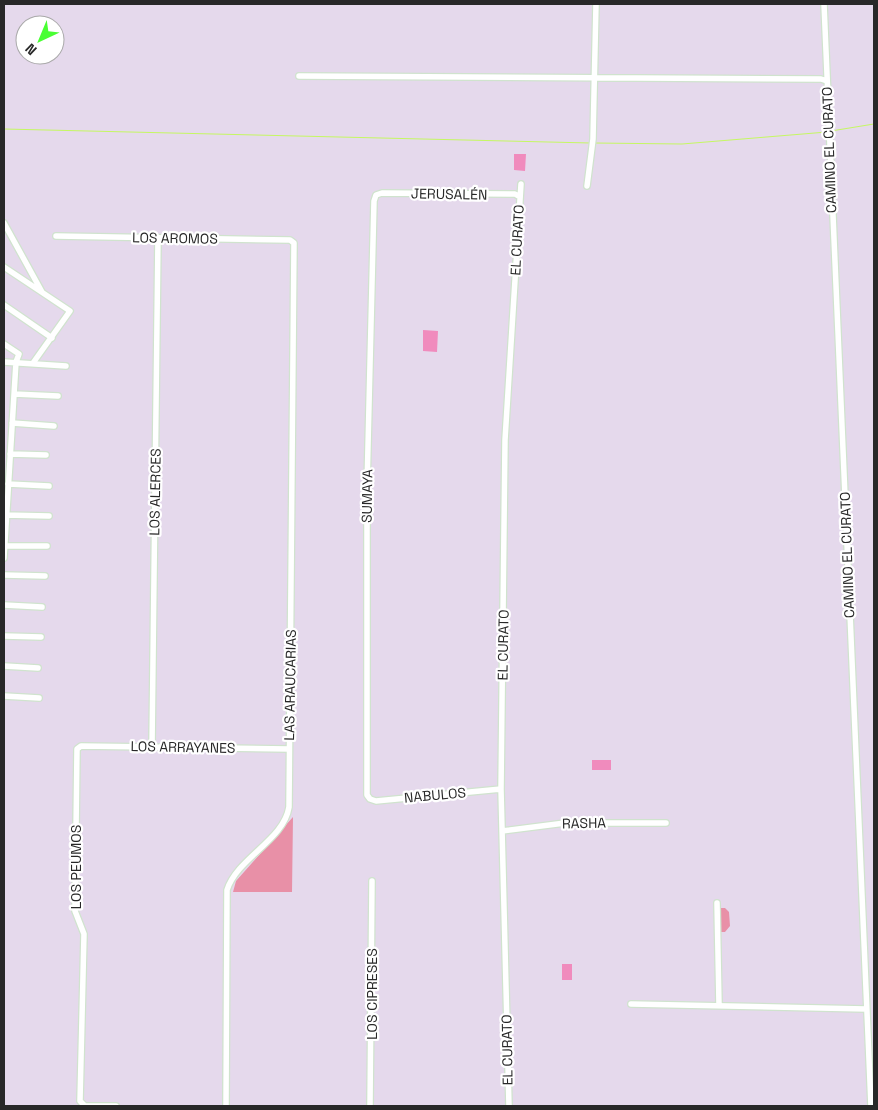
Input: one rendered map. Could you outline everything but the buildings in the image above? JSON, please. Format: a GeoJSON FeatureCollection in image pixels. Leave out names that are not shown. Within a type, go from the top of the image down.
{"type":"FeatureCollection","features":[{"type":"Feature","properties":{"kind":"street"},"geometry":{"type":"LineString","coordinates":[[587,186],[593,139],[596,4]]}},
{"type":"Feature","properties":{"kind":"street","name":"CAMINO EL CURATO"},"geometry":{"type":"LineString","coordinates":[[824,4],[828,138],[871,1106]]}},
{"type":"Feature","properties":{"kind":"street"},"geometry":{"type":"LineString","coordinates":[[299,76],[821,79],[827,81]]}},
{"type":"Feature","properties":{"kind":"street","name":"EL CURATO"},"geometry":{"type":"LineString","coordinates":[[509,1106],[501,788],[505,440],[521,184]]}},
{"type":"Feature","properties":{"kind":"street","name":"JERUSALÉN"},"geometry":{"type":"LineString","coordinates":[[377,194],[515,194],[520,197]]}},
{"type":"Feature","properties":{"kind":"street","name":"SUMAYA"},"geometry":{"type":"LineString","coordinates":[[370,799],[367,792],[367,488],[374,201],[377,194]]}},
{"type":"Feature","properties":{"kind":"street"},"geometry":{"type":"LineString","coordinates":[[4,222],[5,230],[43,293]]}},
{"type":"Feature","properties":{"kind":"street","name":"LOS AROMOS"},"geometry":{"type":"LineString","coordinates":[[56,236],[294,242]]}},
{"type":"Feature","properties":{"kind":"street","name":"LOS ALERCES"},"geometry":{"type":"LineString","coordinates":[[152,746],[158,238]]}},
{"type":"Feature","properties":{"kind":"street","name":"LAS ARAUCARIAS"},"geometry":{"type":"LineString","coordinates":[[226,1106],[227,890],[234,876],[287,816],[294,242]]}},
{"type":"Feature","properties":{"kind":"street"},"geometry":{"type":"LineString","coordinates":[[4,267],[70,311],[33,363]]}},
{"type":"Feature","properties":{"kind":"street"},"geometry":{"type":"LineString","coordinates":[[4,305],[52,338]]}},
{"type":"Feature","properties":{"kind":"street"},"geometry":{"type":"LineString","coordinates":[[4,344],[19,354],[16,362],[5,515],[4,558]]}},
{"type":"Feature","properties":{"kind":"street"},"geometry":{"type":"LineString","coordinates":[[4,362],[66,366]]}},
{"type":"Feature","properties":{"kind":"street"},"geometry":{"type":"LineString","coordinates":[[14,394],[58,396]]}},
{"type":"Feature","properties":{"kind":"street"},"geometry":{"type":"LineString","coordinates":[[12,423],[54,426]]}},
{"type":"Feature","properties":{"kind":"street"},"geometry":{"type":"LineString","coordinates":[[4,441],[11,441]]}},
{"type":"Feature","properties":{"kind":"street"},"geometry":{"type":"LineString","coordinates":[[10,454],[46,455]]}},
{"type":"Feature","properties":{"kind":"street"},"geometry":{"type":"LineString","coordinates":[[8,484],[48,486]]}},
{"type":"Feature","properties":{"kind":"street"},"geometry":{"type":"LineString","coordinates":[[5,515],[49,516]]}},
{"type":"Feature","properties":{"kind":"street"},"geometry":{"type":"LineString","coordinates":[[4,546],[47,546]]}},
{"type":"Feature","properties":{"kind":"street"},"geometry":{"type":"LineString","coordinates":[[4,575],[45,576]]}},
{"type":"Feature","properties":{"kind":"street"},"geometry":{"type":"LineString","coordinates":[[4,605],[42,607]]}},
{"type":"Feature","properties":{"kind":"street"},"geometry":{"type":"LineString","coordinates":[[4,636],[41,637]]}},
{"type":"Feature","properties":{"kind":"street"},"geometry":{"type":"LineString","coordinates":[[4,666],[38,668]]}},
{"type":"Feature","properties":{"kind":"street"},"geometry":{"type":"LineString","coordinates":[[4,696],[39,698]]}},
{"type":"Feature","properties":{"kind":"street","name":"LOS ARRAYANES"},"geometry":{"type":"LineString","coordinates":[[78,748],[152,746],[289,749]]}},
{"type":"Feature","properties":{"kind":"street","name":"LOS PEUMOS"},"geometry":{"type":"LineString","coordinates":[[78,748],[75,911],[84,934],[82,1105],[116,1106]]}},
{"type":"Feature","properties":{"kind":"street","name":"NABULOS"},"geometry":{"type":"LineString","coordinates":[[370,799],[501,788]]}},
{"type":"Feature","properties":{"kind":"street","name":"RASHA"},"geometry":{"type":"LineString","coordinates":[[502,831],[570,822],[666,823]]}},
{"type":"Feature","properties":{"kind":"street","name":"LOS CIPRESES"},"geometry":{"type":"LineString","coordinates":[[370,1106],[372,881]]}},
{"type":"Feature","properties":{"kind":"street"},"geometry":{"type":"LineString","coordinates":[[717,903],[719,1005]]}},
{"type":"Feature","properties":{"kind":"street"},"geometry":{"type":"LineString","coordinates":[[631,1004],[866,1009]]}},
{"type":"Feature","properties":{"kind":"shaded area"},"geometry":{"type":"Polygon","coordinates":[[[514,154],[526,154],[525,171],[514,170],[514,154]]]}},
{"type":"Feature","properties":{"kind":"shaded area"},"geometry":{"type":"Polygon","coordinates":[[[423,330],[438,331],[437,352],[423,351],[423,330]]]}},
{"type":"Feature","properties":{"kind":"shaded area"},"geometry":{"type":"Polygon","coordinates":[[[592,760],[611,760],[611,770],[592,770],[592,760]]]}},
{"type":"Feature","properties":{"kind":"shaded area"},"geometry":{"type":"Polygon","coordinates":[[[293,817],[292,892],[233,892],[236,881],[293,817]]]}},
{"type":"Feature","properties":{"kind":"shaded area"},"geometry":{"type":"Polygon","coordinates":[[[720,908],[725,908],[729,912],[730,926],[725,932],[720,932],[720,908]]]}},
{"type":"Feature","properties":{"kind":"shaded area"},"geometry":{"type":"Polygon","coordinates":[[[562,964],[572,964],[572,980],[562,980],[562,964]]]}},
{"type":"Feature","properties":{"kind":"waterway"},"geometry":{"type":"LineString","coordinates":[[831,131],[874,124]]}},
{"type":"Feature","properties":{"kind":"waterway"},"geometry":{"type":"LineString","coordinates":[[4,129],[590,143]]}},
{"type":"Feature","properties":{"kind":"waterway"},"geometry":{"type":"LineString","coordinates":[[594,143],[682,144],[827,132]]}}]}
